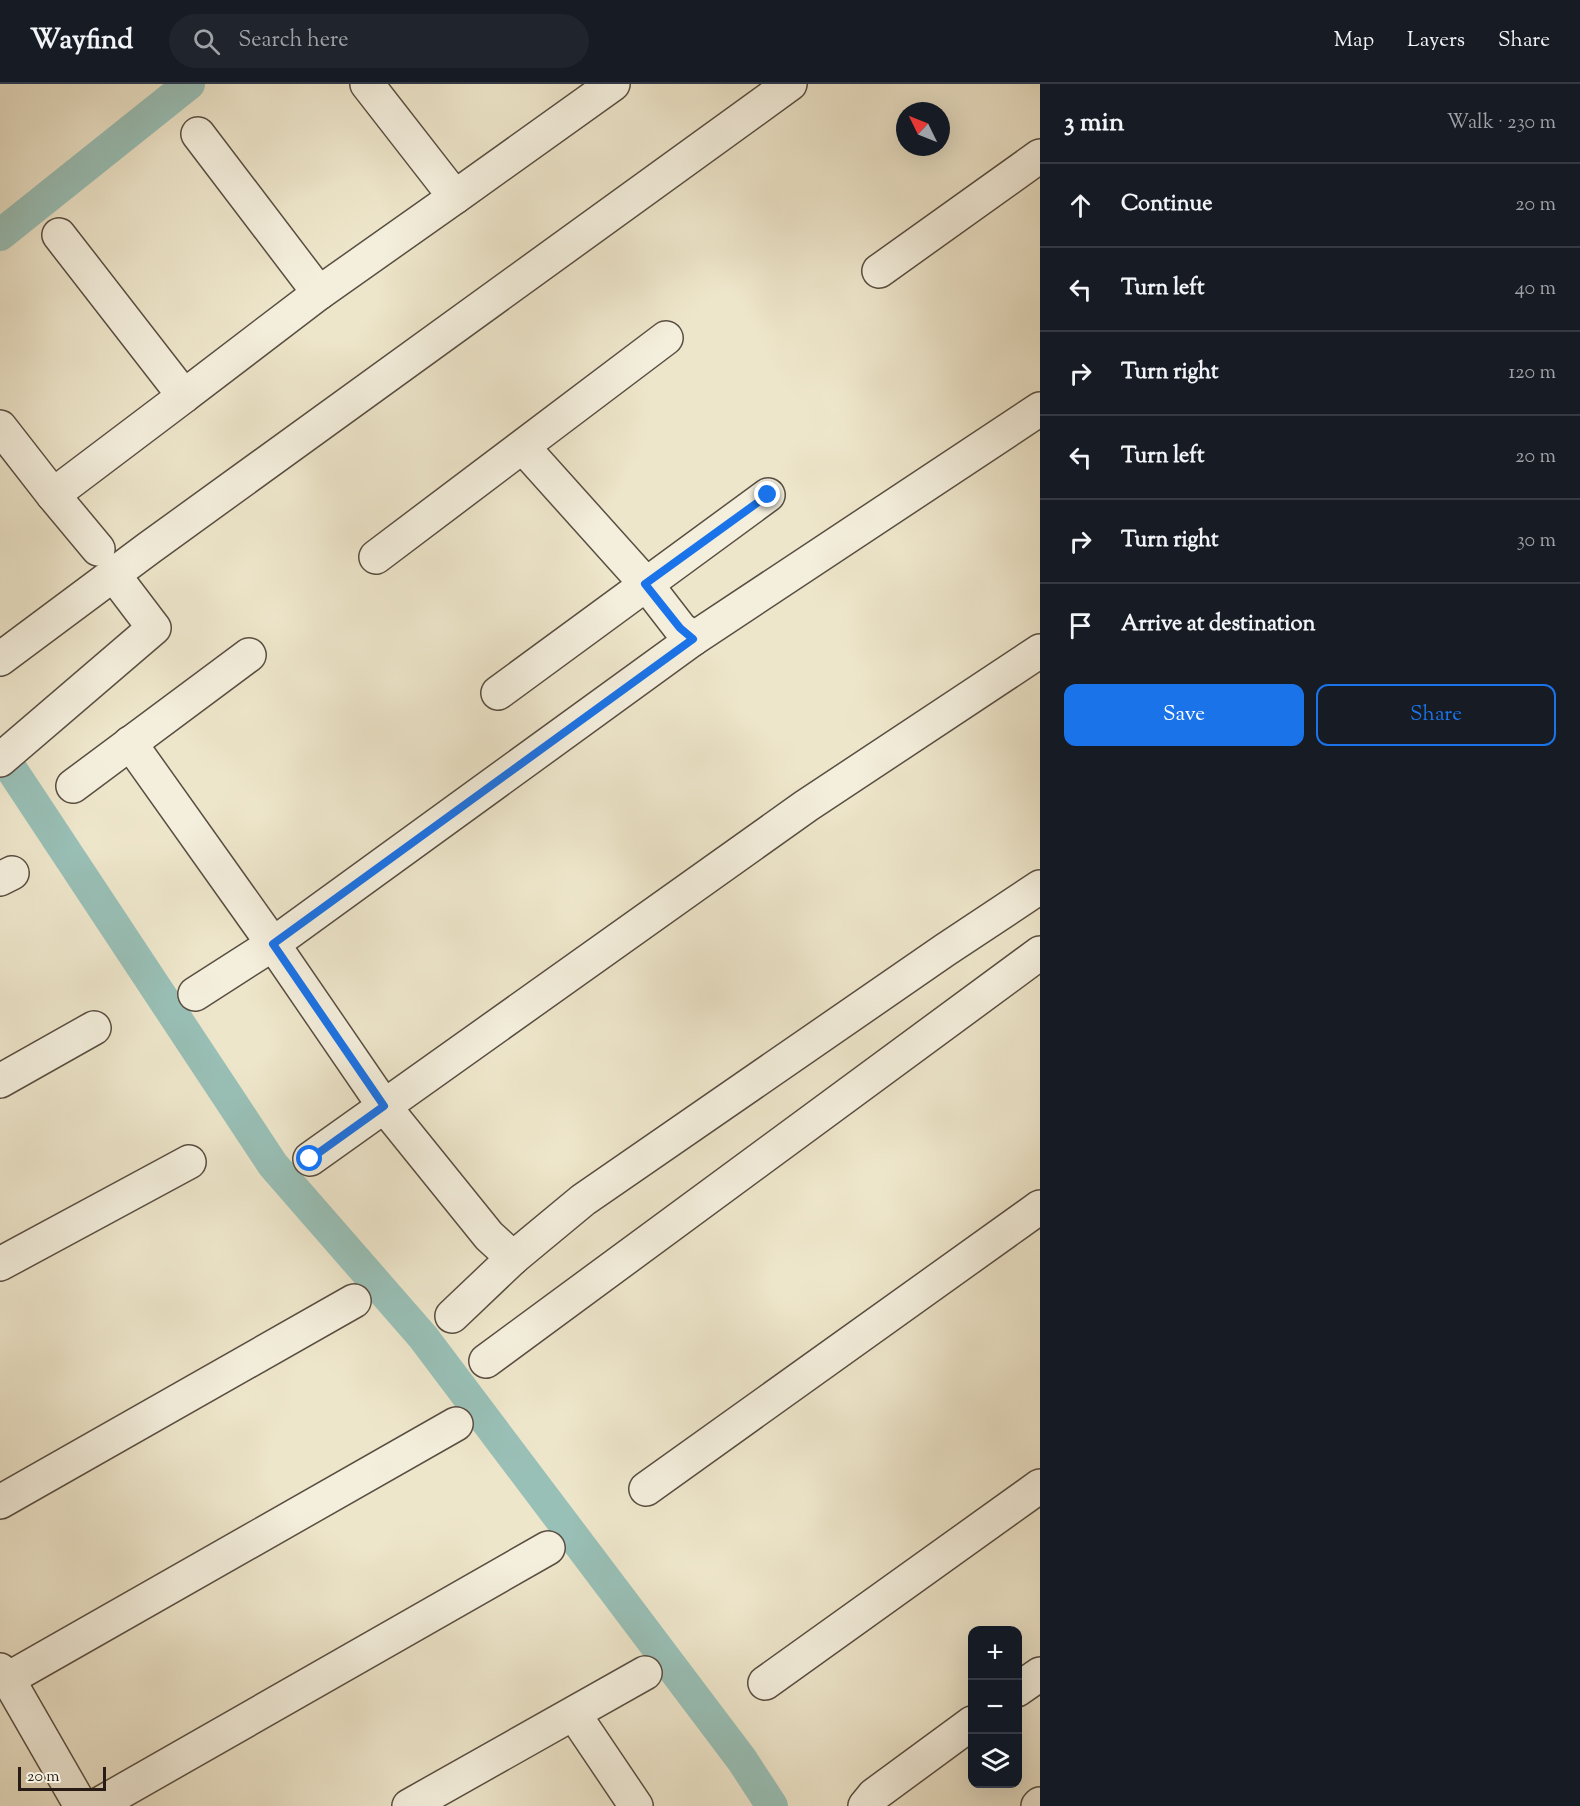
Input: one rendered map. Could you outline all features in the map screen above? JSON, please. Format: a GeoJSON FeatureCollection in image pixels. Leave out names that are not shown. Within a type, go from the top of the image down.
{"type":"FeatureCollection","features":[{"type":"Feature","properties":{"kind":"street"},"geometry":{"type":"LineString","coordinates":[[367,84],[455,197]]}},
{"type":"Feature","properties":{"kind":"street"},"geometry":{"type":"LineString","coordinates":[[5,655],[106,562],[790,84]]}},
{"type":"Feature","properties":{"kind":"street"},"geometry":{"type":"LineString","coordinates":[[52,495],[319,293],[455,197],[595,89]]}},
{"type":"Feature","properties":{"kind":"street"},"geometry":{"type":"LineString","coordinates":[[198,134],[319,293]]}},
{"type":"Feature","properties":{"kind":"street"},"geometry":{"type":"LineString","coordinates":[[879,271],[1040,156]]}},
{"type":"Feature","properties":{"kind":"street"},"geometry":{"type":"LineString","coordinates":[[59,235],[184,396]]}},
{"type":"Feature","properties":{"kind":"street"},"geometry":{"type":"LineString","coordinates":[[376,557],[666,338]]}},
{"type":"Feature","properties":{"kind":"street"},"geometry":{"type":"LineString","coordinates":[[195,994],[273,944],[693,639],[1040,409]]}},
{"type":"Feature","properties":{"kind":"street"},"geometry":{"type":"LineString","coordinates":[[0,427],[106,562],[154,628],[0,760]]}},
{"type":"Feature","properties":{"kind":"street"},"geometry":{"type":"LineString","coordinates":[[523,447],[645,584],[680,628],[693,639]]}},
{"type":"Feature","properties":{"kind":"street"},"geometry":{"type":"LineString","coordinates":[[498,693],[768,495]]}},
{"type":"Feature","properties":{"kind":"street"},"geometry":{"type":"LineString","coordinates":[[310,1159],[806,806],[1040,651]]}},
{"type":"Feature","properties":{"kind":"street"},"geometry":{"type":"LineString","coordinates":[[73,786],[249,655]]}},
{"type":"Feature","properties":{"kind":"street"},"geometry":{"type":"LineString","coordinates":[[130,743],[273,944],[384,1106],[489,1236],[513,1258]]}},
{"type":"Feature","properties":{"kind":"street"},"geometry":{"type":"LineString","coordinates":[[452,1316],[513,1258],[583,1200],[1040,887]]}},
{"type":"Feature","properties":{"kind":"street"},"geometry":{"type":"LineString","coordinates":[[486,1361],[1040,953]]}},
{"type":"Feature","properties":{"kind":"street"},"geometry":{"type":"LineString","coordinates":[[0,1081],[94,1028]]}},
{"type":"Feature","properties":{"kind":"street"},"geometry":{"type":"LineString","coordinates":[[0,1264],[189,1162]]}},
{"type":"Feature","properties":{"kind":"street"},"geometry":{"type":"LineString","coordinates":[[646,1489],[1040,1207]]}},
{"type":"Feature","properties":{"kind":"street"},"geometry":{"type":"LineString","coordinates":[[0,1502],[354,1301]]}},
{"type":"Feature","properties":{"kind":"street"},"geometry":{"type":"LineString","coordinates":[[81,1806],[4,1674],[456,1424]]}},
{"type":"Feature","properties":{"kind":"street"},"geometry":{"type":"LineString","coordinates":[[765,1683],[1040,1486]]}},
{"type":"Feature","properties":{"kind":"street"},"geometry":{"type":"LineString","coordinates":[[96,1806],[548,1548]]}},
{"type":"Feature","properties":{"kind":"street"},"geometry":{"type":"LineString","coordinates":[[409,1806],[645,1673]]}},
{"type":"Feature","properties":{"kind":"street"},"geometry":{"type":"LineString","coordinates":[[1022,1687],[1040,1674]]}},
{"type":"Feature","properties":{"kind":"street"},"geometry":{"type":"LineString","coordinates":[[574,1714],[636,1806]]}},
{"type":"Feature","properties":{"kind":"street"},"geometry":{"type":"LineString","coordinates":[[865,1806],[874,1795],[968,1726]]}},
{"type":"Feature","properties":{"kind":"waterway"},"geometry":{"type":"LineString","coordinates":[[0,235],[189,84]]}},
{"type":"Feature","properties":{"kind":"waterway"},"geometry":{"type":"LineString","coordinates":[[0,752],[273,1165],[423,1337],[742,1760],[772,1806]]}},
{"type":"Feature","properties":{"kind":"route"},"geometry":{"type":"LineString","coordinates":[[310,1159],[384,1106],[273,944],[693,639],[680,628],[645,584],[768,495]]}}]}
